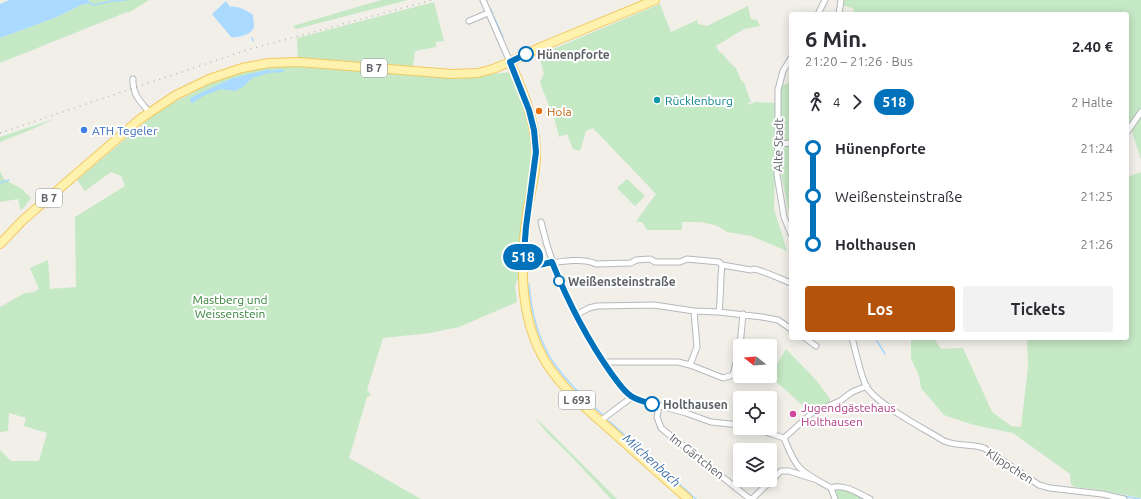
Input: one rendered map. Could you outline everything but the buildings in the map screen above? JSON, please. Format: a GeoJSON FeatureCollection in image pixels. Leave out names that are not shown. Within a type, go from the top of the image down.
{"type":"FeatureCollection","features":[{"type":"Feature","properties":{"kind":"main road","name":"B 7"},"geometry":{"type":"LineString","coordinates":[[0,244],[23,220],[149,112],[209,79],[242,68],[270,63],[302,62],[452,74],[478,73],[510,62],[541,47],[655,0]]}},
{"type":"Feature","properties":{"kind":"main road","name":"L 693"},"geometry":{"type":"LineString","coordinates":[[510,62],[529,110],[534,130],[536,152],[526,227],[523,267],[524,294],[533,336],[544,360],[570,392],[600,421],[688,499]]}},
{"type":"Feature","properties":{"kind":"street"},"geometry":{"type":"LineString","coordinates":[[483,0],[510,62]]}},
{"type":"Feature","properties":{"kind":"street"},"geometry":{"type":"LineString","coordinates":[[819,12],[825,0]]}},
{"type":"Feature","properties":{"kind":"street"},"geometry":{"type":"LineString","coordinates":[[839,12],[841,0]]}},
{"type":"Feature","properties":{"kind":"street"},"geometry":{"type":"LineString","coordinates":[[469,22],[488,13]]}},
{"type":"Feature","properties":{"kind":"street","name":"Alte Stadt"},"geometry":{"type":"LineString","coordinates":[[789,61],[783,71],[778,90],[777,175],[784,217],[789,229]]}},
{"type":"Feature","properties":{"kind":"street"},"geometry":{"type":"LineString","coordinates":[[132,79],[136,96],[149,112]]}},
{"type":"Feature","properties":{"kind":"street"},"geometry":{"type":"LineString","coordinates":[[1129,129],[1141,112]]}},
{"type":"Feature","properties":{"kind":"street"},"geometry":{"type":"LineString","coordinates":[[778,144],[789,143]]}},
{"type":"Feature","properties":{"kind":"street"},"geometry":{"type":"LineString","coordinates":[[541,222],[552,262],[564,293],[584,333],[624,391],[632,397],[711,422],[733,424]]}},
{"type":"Feature","properties":{"kind":"street"},"geometry":{"type":"LineString","coordinates":[[523,267],[552,262],[570,261],[591,261],[596,264],[631,263],[636,260],[650,259],[655,262],[680,262],[688,259],[719,262],[722,265],[751,270],[754,268],[767,272],[770,276],[789,282]]}},
{"type":"Feature","properties":{"kind":"street"},"geometry":{"type":"LineString","coordinates":[[719,312],[722,265]]}},
{"type":"Feature","properties":{"kind":"street"},"geometry":{"type":"LineString","coordinates":[[576,315],[597,306],[654,306],[694,311],[743,314],[778,320],[789,328]]}},
{"type":"Feature","properties":{"kind":"street"},"geometry":{"type":"LineString","coordinates":[[690,365],[697,347],[694,311]]}},
{"type":"Feature","properties":{"kind":"street"},"geometry":{"type":"LineString","coordinates":[[741,339],[743,314]]}},
{"type":"Feature","properties":{"kind":"street"},"geometry":{"type":"LineString","coordinates":[[807,340],[816,346]]}},
{"type":"Feature","properties":{"kind":"street","name":"Klippchen"},"geometry":{"type":"LineString","coordinates":[[853,340],[867,386],[874,395],[895,412],[944,441],[952,445],[975,445],[984,448],[1039,485],[1102,497],[1124,499]]}},
{"type":"Feature","properties":{"kind":"street"},"geometry":{"type":"LineString","coordinates":[[603,362],[678,362],[723,378],[733,375]]}},
{"type":"Feature","properties":{"kind":"street"},"geometry":{"type":"LineString","coordinates":[[784,438],[812,413],[840,401],[852,392],[867,386]]}},
{"type":"Feature","properties":{"kind":"street"},"geometry":{"type":"LineString","coordinates":[[600,421],[632,397]]}},
{"type":"Feature","properties":{"kind":"street","name":"Im Gärtchen"},"geometry":{"type":"LineString","coordinates":[[659,406],[657,417],[662,428],[751,499]]}},
{"type":"Feature","properties":{"kind":"street"},"geometry":{"type":"LineString","coordinates":[[775,435],[784,438]]}},
{"type":"Feature","properties":{"kind":"street"},"geometry":{"type":"LineString","coordinates":[[784,438],[789,452],[799,467],[831,488],[835,499]]}},
{"type":"Feature","properties":{"kind":"street"},"geometry":{"type":"LineString","coordinates":[[751,499],[781,471],[789,471],[812,480],[816,479]]}},
{"type":"Feature","properties":{"kind":"street"},"geometry":{"type":"LineString","coordinates":[[831,488],[836,486],[844,487],[870,499]]}},
{"type":"Feature","properties":{"kind":"green space"},"geometry":{"type":"Polygon","coordinates":[[[89,0],[149,0],[130,12],[0,63],[0,38],[57,17],[81,5],[87,4],[89,0]]]}},
{"type":"Feature","properties":{"kind":"green space"},"geometry":{"type":"Polygon","coordinates":[[[381,0],[408,0],[296,29],[293,26],[381,0]]]}},
{"type":"Feature","properties":{"kind":"green space"},"geometry":{"type":"Polygon","coordinates":[[[843,0],[1141,0],[1141,160],[1131,128],[1129,130],[1129,12],[854,12],[853,8],[841,5],[843,0]]]}},
{"type":"Feature","properties":{"kind":"green space"},"geometry":{"type":"Polygon","coordinates":[[[434,2],[444,41],[436,42],[436,47],[415,51],[412,72],[298,62],[297,38],[434,2]]]}},
{"type":"Feature","properties":{"kind":"green space","name":"Hünenpforte"},"geometry":{"type":"Polygon","coordinates":[[[660,4],[671,32],[697,20],[698,24],[707,26],[748,6],[751,19],[757,20],[760,26],[744,29],[716,46],[720,53],[722,53],[736,68],[741,80],[744,83],[751,102],[748,103],[748,105],[755,102],[776,103],[774,209],[787,251],[751,236],[727,232],[718,226],[701,222],[682,222],[682,230],[647,230],[642,222],[636,222],[656,194],[593,128],[586,131],[580,151],[573,149],[567,134],[559,137],[552,109],[550,109],[540,82],[544,74],[539,55],[660,4]]]}},
{"type":"Feature","properties":{"kind":"green space","name":"Mastberg und Weissenstein"},"geometry":{"type":"Polygon","coordinates":[[[274,66],[357,69],[427,76],[470,76],[512,72],[515,80],[527,120],[532,149],[520,247],[518,277],[515,286],[517,302],[459,327],[430,333],[383,338],[367,390],[371,395],[367,397],[349,458],[421,499],[0,499],[0,450],[11,461],[39,461],[47,433],[24,426],[26,418],[9,413],[8,431],[0,432],[0,307],[25,293],[34,292],[39,289],[30,268],[48,260],[50,289],[76,287],[75,217],[125,186],[121,176],[111,172],[85,191],[77,180],[161,109],[225,76],[274,66]]]}},
{"type":"Feature","properties":{"kind":"green space"},"geometry":{"type":"Polygon","coordinates":[[[789,83],[789,212],[781,174],[781,86],[789,83]]]}},
{"type":"Feature","properties":{"kind":"green space"},"geometry":{"type":"Polygon","coordinates":[[[54,119],[35,128],[0,142],[0,137],[54,119]]]}},
{"type":"Feature","properties":{"kind":"green space"},"geometry":{"type":"Polygon","coordinates":[[[0,171],[4,179],[22,189],[31,198],[21,211],[18,199],[0,202],[0,171]]]}},
{"type":"Feature","properties":{"kind":"green space"},"geometry":{"type":"Polygon","coordinates":[[[1141,172],[1141,498],[1100,490],[1074,487],[1071,484],[1070,474],[1013,433],[974,425],[944,415],[921,388],[919,376],[911,358],[911,340],[935,340],[941,349],[963,348],[992,412],[1011,426],[1021,427],[1028,367],[1027,340],[1129,340],[1129,176],[1141,172]]]}},
{"type":"Feature","properties":{"kind":"green space"},"geometry":{"type":"Polygon","coordinates":[[[627,179],[645,196],[635,206],[617,188],[627,179]]]}},
{"type":"Feature","properties":{"kind":"green space"},"geometry":{"type":"Polygon","coordinates":[[[786,349],[816,380],[830,399],[830,402],[811,413],[777,382],[777,364],[786,349]]]}},
{"type":"Feature","properties":{"kind":"green space"},"geometry":{"type":"Polygon","coordinates":[[[535,418],[617,499],[611,499],[548,434],[535,418]]]}},
{"type":"Feature","properties":{"kind":"green space"},"geometry":{"type":"Polygon","coordinates":[[[840,488],[866,499],[837,499],[836,490],[840,488]]]}},
{"type":"Feature","properties":{"kind":"water"},"geometry":{"type":"Polygon","coordinates":[[[9,0],[89,0],[87,4],[81,5],[57,17],[0,38],[0,4],[9,0]]]}},
{"type":"Feature","properties":{"kind":"water"},"geometry":{"type":"Polygon","coordinates":[[[226,1],[230,7],[245,10],[253,15],[254,28],[249,33],[231,37],[212,14],[226,1]]]}},
{"type":"Feature","properties":{"kind":"water"},"geometry":{"type":"Polygon","coordinates":[[[267,69],[270,71],[281,69],[285,72],[268,73],[252,78],[243,87],[235,91],[221,89],[203,96],[191,103],[190,98],[233,78],[267,69]]]}},
{"type":"Feature","properties":{"kind":"waterway"},"geometry":{"type":"LineString","coordinates":[[85,0],[93,5],[126,0]]}},
{"type":"Feature","properties":{"kind":"waterway"},"geometry":{"type":"LineString","coordinates":[[490,8],[493,14]]}},
{"type":"Feature","properties":{"kind":"waterway"},"geometry":{"type":"LineString","coordinates":[[494,17],[503,37]]}},
{"type":"Feature","properties":{"kind":"waterway"},"geometry":{"type":"LineString","coordinates":[[0,183],[9,180]]}},
{"type":"Feature","properties":{"kind":"waterway","name":"Milchenbach"},"geometry":{"type":"LineString","coordinates":[[529,284],[536,325],[542,342],[550,357],[572,386],[602,414]]}},
{"type":"Feature","properties":{"kind":"waterway"},"geometry":{"type":"LineString","coordinates":[[876,340],[885,354]]}},
{"type":"Feature","properties":{"kind":"waterway","name":"Milchenbach"},"geometry":{"type":"LineString","coordinates":[[609,421],[696,499]]}},
{"type":"Feature","properties":{"kind":"waterway"},"geometry":{"type":"LineString","coordinates":[[1118,495],[1140,499]]}},
{"type":"Feature","properties":{"kind":"railway"},"geometry":{"type":"LineString","coordinates":[[0,133],[247,50],[432,0]]}},
{"type":"Feature","properties":{"kind":"bus line","name":"518"},"geometry":{"type":"LineString","coordinates":[[526,54],[510,62],[529,110],[534,130],[536,152],[536,162],[527,214],[523,267],[552,262],[564,293],[584,333],[603,362],[624,391],[632,397],[652,404]]}},
{"type":"Feature","properties":{"kind":"place","name":"Hünenpforte"},"geometry":{"type":"Point","coordinates":[526,54]}},
{"type":"Feature","properties":{"kind":"place","name":"Rücklenburg"},"geometry":{"type":"Point","coordinates":[657,100]}},
{"type":"Feature","properties":{"kind":"place","name":"Hola"},"geometry":{"type":"Point","coordinates":[539,111]}},
{"type":"Feature","properties":{"kind":"place","name":"ATH Tegeler"},"geometry":{"type":"Point","coordinates":[84,130]}},
{"type":"Feature","properties":{"kind":"place","name":"Weißensteinstraße"},"geometry":{"type":"Point","coordinates":[559,281]}},
{"type":"Feature","properties":{"kind":"place","name":"Holthausen"},"geometry":{"type":"Point","coordinates":[652,404]}},
{"type":"Feature","properties":{"kind":"place","name":"Jugendgästehaus Holthausen"},"geometry":{"type":"Point","coordinates":[793,414]}}]}
